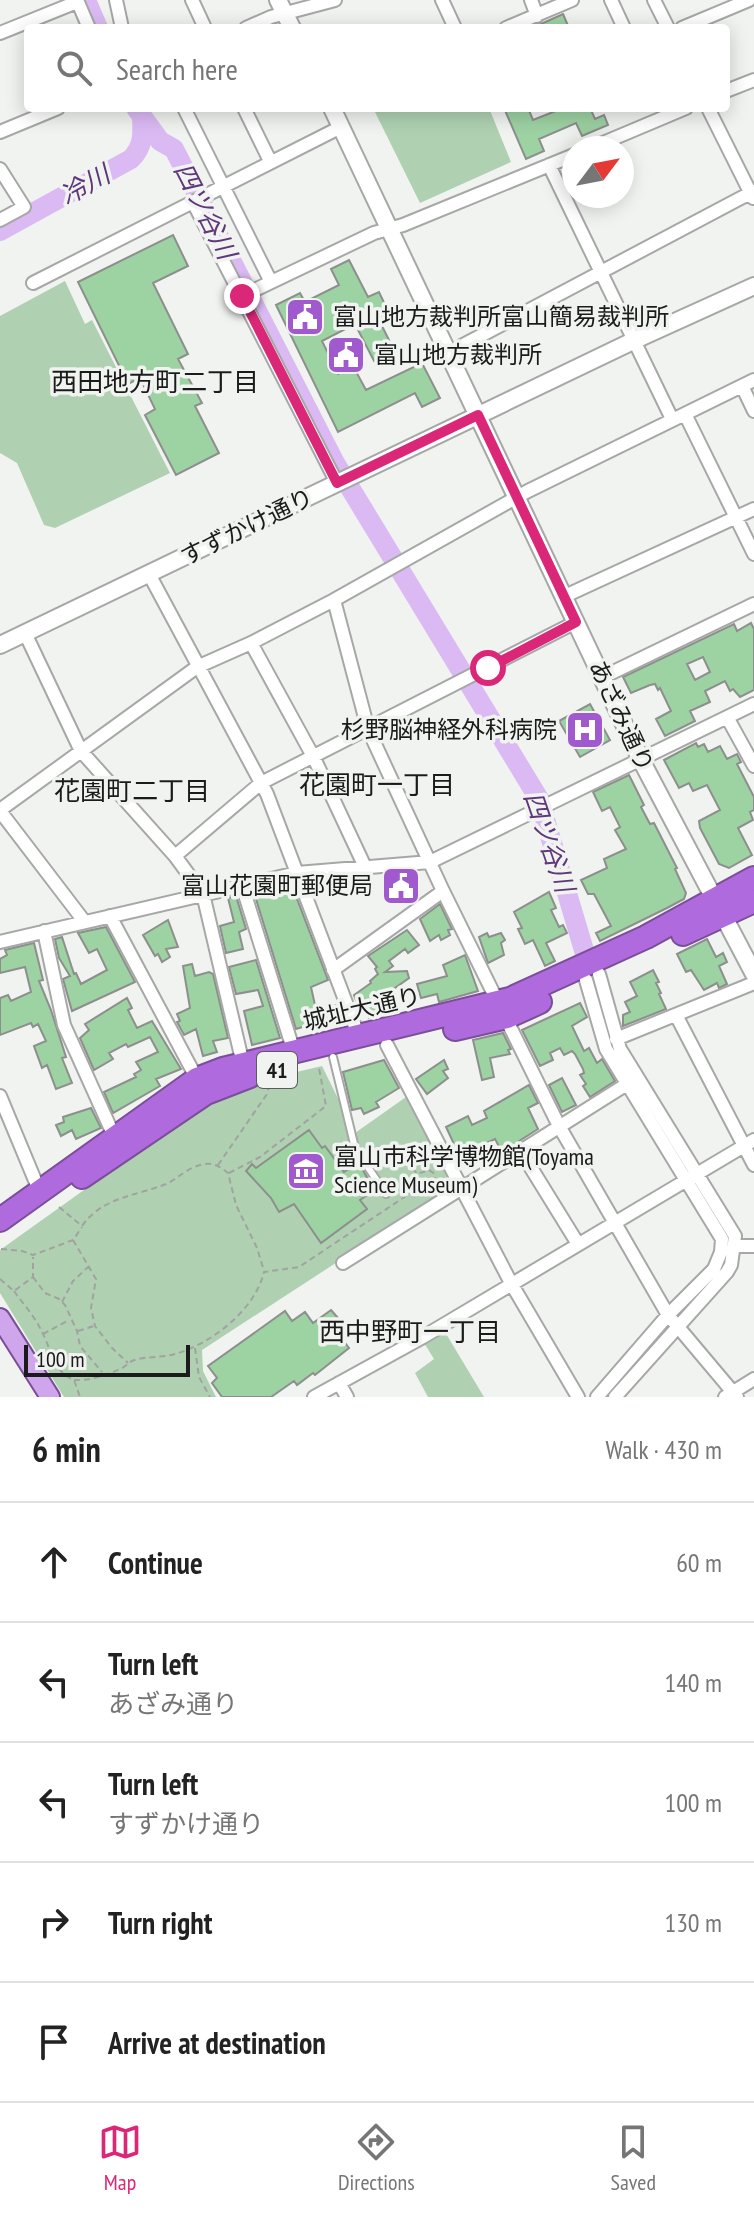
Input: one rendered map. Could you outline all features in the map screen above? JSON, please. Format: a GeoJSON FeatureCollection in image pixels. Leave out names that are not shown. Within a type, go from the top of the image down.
{"type":"FeatureCollection","features":[{"type":"Feature","properties":{"kind":"highway","name":"城址大通り"},"geometry":{"type":"LineString","coordinates":[[720,907],[754,878]]}},
{"type":"Feature","properties":{"kind":"highway","name":"城址大通り"},"geometry":{"type":"LineString","coordinates":[[1,1243],[206,1093],[242,1077],[326,1063],[502,1010],[591,973],[658,931],[720,907],[754,901]]}},
{"type":"Feature","properties":{"kind":"highway","name":"城址大通り"},"geometry":{"type":"LineString","coordinates":[[0,1220],[197,1079],[243,1064],[359,1037],[502,1010]]}},
{"type":"Feature","properties":{"kind":"main road"},"geometry":{"type":"LineString","coordinates":[[0,1318],[50,1397]]}},
{"type":"Feature","properties":{"kind":"street"},"geometry":{"type":"LineString","coordinates":[[116,0],[121,24]]}},
{"type":"Feature","properties":{"kind":"street"},"geometry":{"type":"LineString","coordinates":[[192,0],[203,24]]}},
{"type":"Feature","properties":{"kind":"street"},"geometry":{"type":"LineString","coordinates":[[255,24],[335,0]]}},
{"type":"Feature","properties":{"kind":"street"},"geometry":{"type":"LineString","coordinates":[[442,0],[453,24]]}},
{"type":"Feature","properties":{"kind":"street"},"geometry":{"type":"LineString","coordinates":[[531,0],[537,16]]}},
{"type":"Feature","properties":{"kind":"street"},"geometry":{"type":"LineString","coordinates":[[516,24],[572,0]]}},
{"type":"Feature","properties":{"kind":"street"},"geometry":{"type":"LineString","coordinates":[[611,0],[622,24]]}},
{"type":"Feature","properties":{"kind":"street"},"geometry":{"type":"LineString","coordinates":[[654,0],[666,24]]}},
{"type":"Feature","properties":{"kind":"street"},"geometry":{"type":"LineString","coordinates":[[692,24],[749,0]]}},
{"type":"Feature","properties":{"kind":"street"},"geometry":{"type":"LineString","coordinates":[[0,33],[77,1],[87,24]]}},
{"type":"Feature","properties":{"kind":"street"},"geometry":{"type":"LineString","coordinates":[[730,89],[754,80]]}},
{"type":"Feature","properties":{"kind":"street"},"geometry":{"type":"LineString","coordinates":[[0,132],[48,112]]}},
{"type":"Feature","properties":{"kind":"street"},"geometry":{"type":"LineString","coordinates":[[186,112],[271,282]]}},
{"type":"Feature","properties":{"kind":"street"},"geometry":{"type":"LineString","coordinates":[[246,112],[270,161]]}},
{"type":"Feature","properties":{"kind":"street","name":"あざみ通り"},"geometry":{"type":"LineString","coordinates":[[334,112],[641,760],[754,974]]}},
{"type":"Feature","properties":{"kind":"street"},"geometry":{"type":"LineString","coordinates":[[615,136],[664,112]]}},
{"type":"Feature","properties":{"kind":"street"},"geometry":{"type":"LineString","coordinates":[[448,353],[753,194],[710,112]]}},
{"type":"Feature","properties":{"kind":"street"},"geometry":{"type":"LineString","coordinates":[[33,283],[341,127]]}},
{"type":"Feature","properties":{"kind":"street"},"geometry":{"type":"LineString","coordinates":[[242,296],[374,233],[562,160]]}},
{"type":"Feature","properties":{"kind":"street"},"geometry":{"type":"LineString","coordinates":[[549,165],[635,340],[737,517],[754,554]]}},
{"type":"Feature","properties":{"kind":"street"},"geometry":{"type":"LineString","coordinates":[[0,169],[24,207],[0,220]]}},
{"type":"Feature","properties":{"kind":"street"},"geometry":{"type":"LineString","coordinates":[[193,202],[337,483]]}},
{"type":"Feature","properties":{"kind":"street","name":"すずかけ通り"},"geometry":{"type":"LineString","coordinates":[[0,645],[635,340],[754,286]]}},
{"type":"Feature","properties":{"kind":"street"},"geometry":{"type":"LineString","coordinates":[[84,921],[0,811],[197,667],[334,600],[518,497],[748,383],[754,411]]}},
{"type":"Feature","properties":{"kind":"street"},"geometry":{"type":"LineString","coordinates":[[565,596],[754,509]]}},
{"type":"Feature","properties":{"kind":"street"},"geometry":{"type":"LineString","coordinates":[[149,574],[261,783],[359,1037]]}},
{"type":"Feature","properties":{"kind":"street"},"geometry":{"type":"LineString","coordinates":[[334,600],[368,729],[443,891],[559,1126],[673,1320],[731,1395],[754,1379]]}},
{"type":"Feature","properties":{"kind":"street"},"geometry":{"type":"LineString","coordinates":[[603,677],[754,604]]}},
{"type":"Feature","properties":{"kind":"street"},"geometry":{"type":"LineString","coordinates":[[175,856],[261,783],[576,622]]}},
{"type":"Feature","properties":{"kind":"street"},"geometry":{"type":"LineString","coordinates":[[25,633],[81,751],[175,856],[203,894],[243,1064]]}},
{"type":"Feature","properties":{"kind":"street"},"geometry":{"type":"LineString","coordinates":[[251,643],[314,758],[365,867]]}},
{"type":"Feature","properties":{"kind":"street"},"geometry":{"type":"LineString","coordinates":[[0,942],[297,873],[430,862],[754,704]]}},
{"type":"Feature","properties":{"kind":"street"},"geometry":{"type":"LineString","coordinates":[[727,717],[754,766]]}},
{"type":"Feature","properties":{"kind":"street"},"geometry":{"type":"LineString","coordinates":[[242,885],[294,1052]]}},
{"type":"Feature","properties":{"kind":"street"},"geometry":{"type":"LineString","coordinates":[[333,970],[443,891]]}},
{"type":"Feature","properties":{"kind":"street"},"geometry":{"type":"LineString","coordinates":[[110,916],[197,1079]]}},
{"type":"Feature","properties":{"kind":"street"},"geometry":{"type":"LineString","coordinates":[[44,931],[64,1025],[114,1136]]}},
{"type":"Feature","properties":{"kind":"street"},"geometry":{"type":"LineString","coordinates":[[591,973],[620,1049],[735,1236],[727,1272],[673,1320],[597,1397]]}},
{"type":"Feature","properties":{"kind":"street"},"geometry":{"type":"LineString","coordinates":[[591,973],[606,1049],[721,1233],[722,1246],[714,1269],[615,1397]]}},
{"type":"Feature","properties":{"kind":"street"},"geometry":{"type":"LineString","coordinates":[[616,1039],[754,983]]}},
{"type":"Feature","properties":{"kind":"street"},"geometry":{"type":"LineString","coordinates":[[676,1015],[749,1143],[754,1165]]}},
{"type":"Feature","properties":{"kind":"street"},"geometry":{"type":"LineString","coordinates":[[387,1045],[511,1283],[578,1397]]}},
{"type":"Feature","properties":{"kind":"street"},"geometry":{"type":"LineString","coordinates":[[343,1263],[627,1084]]}},
{"type":"Feature","properties":{"kind":"street"},"geometry":{"type":"LineString","coordinates":[[0,1096],[39,1190]]}},
{"type":"Feature","properties":{"kind":"street"},"geometry":{"type":"LineString","coordinates":[[316,1396],[749,1143]]}},
{"type":"Feature","properties":{"kind":"street"},"geometry":{"type":"LineString","coordinates":[[520,1150],[578,1244]]}},
{"type":"Feature","properties":{"kind":"street"},"geometry":{"type":"LineString","coordinates":[[735,1246],[754,1246]]}},
{"type":"Feature","properties":{"kind":"street"},"geometry":{"type":"LineString","coordinates":[[339,1383],[347,1397]]}},
{"type":"Feature","properties":{"kind":"lane"},"geometry":{"type":"LineString","coordinates":[[326,1063],[355,1148],[386,1194]]}},
{"type":"Feature","properties":{"kind":"path"},"geometry":{"type":"LineString","coordinates":[[228,1173],[260,1157],[326,1106],[326,1063]]}},
{"type":"Feature","properties":{"kind":"path"},"geometry":{"type":"LineString","coordinates":[[217,1166],[267,1094],[271,1078]]}},
{"type":"Feature","properties":{"kind":"path"},"geometry":{"type":"LineString","coordinates":[[0,1279],[14,1291],[43,1334],[56,1366],[65,1377],[89,1381],[124,1368],[128,1363],[174,1354],[221,1330],[249,1302],[261,1285],[264,1272],[257,1248],[236,1205],[228,1173],[217,1166],[204,1164],[187,1170],[167,1183],[124,1196],[92,1215],[73,1240],[33,1255],[1,1243]]}},
{"type":"Feature","properties":{"kind":"path"},"geometry":{"type":"LineString","coordinates":[[412,1167],[417,1174]]}},
{"type":"Feature","properties":{"kind":"path"},"geometry":{"type":"LineString","coordinates":[[429,1170],[435,1174],[435,1182],[423,1194],[416,1197],[409,1194],[409,1185],[417,1174],[429,1170]]}},
{"type":"Feature","properties":{"kind":"path"},"geometry":{"type":"LineString","coordinates":[[264,1272],[299,1267],[409,1194]]}},
{"type":"Feature","properties":{"kind":"path"},"geometry":{"type":"LineString","coordinates":[[59,1207],[82,1226]]}},
{"type":"Feature","properties":{"kind":"path"},"geometry":{"type":"LineString","coordinates":[[73,1240],[96,1279],[91,1308],[95,1326],[128,1363]]}},
{"type":"Feature","properties":{"kind":"path"},"geometry":{"type":"LineString","coordinates":[[33,1255],[33,1277],[45,1293],[62,1302],[77,1331],[80,1346],[103,1374]]}},
{"type":"Feature","properties":{"kind":"path"},"geometry":{"type":"LineString","coordinates":[[62,1302],[73,1281],[89,1266]]}},
{"type":"Feature","properties":{"kind":"path"},"geometry":{"type":"LineString","coordinates":[[14,1291],[33,1277]]}},
{"type":"Feature","properties":{"kind":"path"},"geometry":{"type":"LineString","coordinates":[[43,1334],[70,1320]]}},
{"type":"Feature","properties":{"kind":"path"},"geometry":{"type":"LineString","coordinates":[[77,1331],[95,1326]]}},
{"type":"Feature","properties":{"kind":"path"},"geometry":{"type":"LineString","coordinates":[[194,1346],[199,1377],[210,1397]]}},
{"type":"Feature","properties":{"kind":"path"},"geometry":{"type":"LineString","coordinates":[[74,1380],[80,1397]]}},
{"type":"Feature","properties":{"kind":"green space"},"geometry":{"type":"Polygon","coordinates":[[[375,112],[491,112],[511,162],[420,203],[375,112]]]}},
{"type":"Feature","properties":{"kind":"green space"},"geometry":{"type":"Polygon","coordinates":[[[65,281],[85,324],[92,320],[170,473],[55,528],[44,525],[17,463],[0,453],[0,316],[65,281]]]}},
{"type":"Feature","properties":{"kind":"green space"},"geometry":{"type":"Polygon","coordinates":[[[322,1066],[355,1133],[406,1097],[454,1182],[451,1188],[202,1350],[203,1371],[216,1397],[64,1397],[0,1293],[0,1250],[210,1100],[245,1084],[322,1066]]]}},
{"type":"Feature","properties":{"kind":"green space"},"geometry":{"type":"Polygon","coordinates":[[[442,1327],[484,1397],[428,1397],[415,1373],[434,1359],[421,1338],[442,1327]]]}},
{"type":"Feature","properties":{"kind":"building"},"geometry":{"type":"Polygon","coordinates":[[[563,14],[567,24],[541,24],[563,14]]]}},
{"type":"Feature","properties":{"kind":"building"},"geometry":{"type":"Polygon","coordinates":[[[506,112],[530,112],[533,120],[553,112],[592,112],[595,119],[604,115],[608,125],[582,136],[576,123],[539,139],[544,151],[526,159],[506,112]]]}},
{"type":"Feature","properties":{"kind":"building"},"geometry":{"type":"Polygon","coordinates":[[[173,235],[188,266],[153,283],[188,354],[178,359],[202,403],[195,406],[219,453],[176,475],[145,415],[155,409],[140,378],[128,384],[78,282],[173,235]]]}},
{"type":"Feature","properties":{"kind":"building"},"geometry":{"type":"Polygon","coordinates":[[[349,260],[368,297],[379,292],[389,313],[378,318],[394,350],[374,361],[355,324],[322,341],[338,374],[353,366],[366,390],[422,363],[440,398],[422,407],[415,393],[338,432],[276,305],[300,293],[305,302],[339,285],[331,269],[349,260]]]}},
{"type":"Feature","properties":{"kind":"building"},"geometry":{"type":"Polygon","coordinates":[[[751,623],[754,629],[754,690],[740,697],[733,689],[730,691],[725,681],[705,691],[710,702],[690,711],[695,721],[665,736],[656,719],[671,711],[660,688],[658,690],[655,684],[631,693],[623,677],[734,624],[737,631],[751,623]],[[703,657],[687,664],[695,680],[710,672],[703,657]]]}},
{"type":"Feature","properties":{"kind":"building","name":"杉野脳神経外科病院"},"geometry":{"type":"Polygon","coordinates":[[[590,704],[610,740],[580,757],[559,721],[590,704]]]}},
{"type":"Feature","properties":{"kind":"building"},"geometry":{"type":"Polygon","coordinates":[[[696,743],[698,747],[704,744],[708,752],[720,746],[727,759],[737,754],[741,762],[737,764],[754,797],[754,810],[750,812],[753,820],[738,828],[752,855],[729,868],[719,864],[700,828],[699,821],[720,810],[707,785],[693,791],[689,783],[679,788],[664,760],[696,743]]]}},
{"type":"Feature","properties":{"kind":"building"},"geometry":{"type":"Polygon","coordinates":[[[629,775],[644,805],[641,807],[650,824],[654,823],[686,893],[684,899],[600,941],[596,933],[611,926],[594,894],[588,894],[581,880],[607,868],[604,859],[626,849],[615,830],[620,827],[610,807],[602,811],[593,792],[629,775]]]}},
{"type":"Feature","properties":{"kind":"building"},"geometry":{"type":"Polygon","coordinates":[[[406,873],[414,900],[406,902],[404,895],[395,898],[388,876],[406,873]]]}},
{"type":"Feature","properties":{"kind":"building"},"geometry":{"type":"Polygon","coordinates":[[[279,890],[284,894],[294,891],[328,980],[311,987],[317,1014],[336,1005],[345,1024],[337,1027],[333,1018],[296,1029],[256,899],[279,890]]]}},
{"type":"Feature","properties":{"kind":"building"},"geometry":{"type":"Polygon","coordinates":[[[549,892],[556,908],[551,910],[559,927],[563,925],[567,933],[546,943],[555,961],[545,966],[533,940],[525,944],[514,912],[549,892]]]}},
{"type":"Feature","properties":{"kind":"building"},"geometry":{"type":"Polygon","coordinates":[[[236,896],[246,929],[239,932],[243,949],[226,953],[220,926],[234,922],[228,898],[236,896]]]}},
{"type":"Feature","properties":{"kind":"building"},"geometry":{"type":"Polygon","coordinates":[[[440,904],[452,929],[448,930],[450,935],[441,940],[439,935],[430,941],[420,919],[440,904]]]}},
{"type":"Feature","properties":{"kind":"building"},"geometry":{"type":"Polygon","coordinates":[[[168,920],[178,947],[166,949],[170,957],[162,962],[143,935],[168,920]]]}},
{"type":"Feature","properties":{"kind":"building"},"geometry":{"type":"Polygon","coordinates":[[[106,927],[135,982],[72,1011],[63,979],[70,976],[59,958],[55,939],[62,937],[74,974],[81,984],[107,970],[97,949],[89,953],[78,933],[106,927]]]}},
{"type":"Feature","properties":{"kind":"building"},"geometry":{"type":"Polygon","coordinates":[[[407,930],[419,945],[408,953],[405,949],[389,961],[393,966],[385,972],[407,971],[409,978],[388,993],[393,1012],[369,1018],[365,1000],[357,1003],[354,995],[378,974],[377,967],[368,956],[407,930]]]}},
{"type":"Feature","properties":{"kind":"building"},"geometry":{"type":"Polygon","coordinates":[[[487,933],[489,937],[501,933],[505,940],[501,943],[504,955],[488,963],[479,937],[487,933]]]}},
{"type":"Feature","properties":{"kind":"building"},"geometry":{"type":"Polygon","coordinates":[[[707,939],[716,957],[723,953],[727,962],[719,966],[727,984],[719,988],[717,983],[704,990],[691,970],[686,972],[677,954],[707,939]]]}},
{"type":"Feature","properties":{"kind":"building"},"geometry":{"type":"Polygon","coordinates":[[[34,943],[43,980],[39,981],[51,1010],[66,1057],[62,1058],[72,1083],[56,1089],[47,1065],[42,1068],[34,1046],[46,1041],[38,1024],[33,1027],[31,1023],[0,1035],[0,998],[8,995],[11,1001],[31,992],[25,967],[0,973],[0,959],[7,955],[5,950],[34,943]]]}},
{"type":"Feature","properties":{"kind":"building"},"geometry":{"type":"Polygon","coordinates":[[[465,955],[478,991],[439,1002],[437,994],[421,998],[417,984],[447,976],[443,965],[465,955]]]}},
{"type":"Feature","properties":{"kind":"building"},"geometry":{"type":"Polygon","coordinates":[[[256,960],[280,1038],[252,1045],[244,1011],[263,1006],[258,990],[236,994],[229,967],[256,960]]]}},
{"type":"Feature","properties":{"kind":"building"},"geometry":{"type":"Polygon","coordinates":[[[192,964],[195,976],[209,972],[213,974],[228,1038],[213,1041],[217,1052],[203,1056],[196,1029],[184,1035],[177,1022],[180,1021],[177,1014],[190,1008],[183,966],[192,964]]]}},
{"type":"Feature","properties":{"kind":"building"},"geometry":{"type":"Polygon","coordinates":[[[653,970],[666,1009],[623,1026],[623,1015],[630,1012],[625,1002],[637,996],[630,982],[653,970]]]}},
{"type":"Feature","properties":{"kind":"building"},"geometry":{"type":"Polygon","coordinates":[[[127,998],[132,1008],[128,1010],[137,1028],[152,1021],[181,1069],[156,1079],[160,1086],[113,1113],[104,1092],[136,1077],[134,1074],[141,1070],[136,1062],[158,1052],[150,1037],[109,1053],[113,1059],[94,1070],[80,1038],[89,1030],[85,1024],[127,998]]]}},
{"type":"Feature","properties":{"kind":"building"},"geometry":{"type":"Polygon","coordinates":[[[580,1003],[587,1017],[572,1026],[584,1051],[589,1048],[597,1063],[602,1059],[615,1081],[590,1097],[580,1075],[584,1073],[583,1069],[572,1051],[564,1055],[560,1048],[550,1053],[553,1060],[540,1066],[522,1030],[580,1003]]]}},
{"type":"Feature","properties":{"kind":"building"},"geometry":{"type":"Polygon","coordinates":[[[503,1033],[511,1049],[508,1050],[510,1054],[490,1058],[494,1077],[482,1080],[473,1040],[503,1033]]]}},
{"type":"Feature","properties":{"kind":"building"},"geometry":{"type":"Polygon","coordinates":[[[384,1060],[399,1088],[376,1102],[379,1107],[364,1114],[361,1108],[352,1110],[343,1072],[384,1060]]]}},
{"type":"Feature","properties":{"kind":"building"},"geometry":{"type":"Polygon","coordinates":[[[444,1060],[448,1069],[443,1071],[448,1078],[427,1094],[416,1079],[444,1060]]]}},
{"type":"Feature","properties":{"kind":"building"},"geometry":{"type":"Polygon","coordinates":[[[562,1078],[576,1105],[562,1112],[549,1085],[562,1078]]]}},
{"type":"Feature","properties":{"kind":"building"},"geometry":{"type":"Polygon","coordinates":[[[529,1085],[538,1103],[528,1108],[538,1129],[502,1152],[495,1139],[456,1157],[446,1127],[468,1116],[472,1125],[487,1118],[484,1111],[529,1085]]]}},
{"type":"Feature","properties":{"kind":"building"},"geometry":{"type":"Polygon","coordinates":[[[91,1108],[101,1128],[76,1139],[72,1130],[61,1136],[56,1125],[64,1122],[63,1117],[91,1108]]]}},
{"type":"Feature","properties":{"kind":"building","name":"富山市科学博物館(Toyama Science Museum)"},"geometry":{"type":"Polygon","coordinates":[[[309,1130],[344,1172],[355,1164],[360,1165],[374,1190],[360,1200],[367,1209],[321,1243],[294,1204],[279,1212],[271,1198],[246,1171],[252,1164],[256,1168],[309,1130]]]}},
{"type":"Feature","properties":{"kind":"building"},"geometry":{"type":"Polygon","coordinates":[[[331,1310],[338,1318],[331,1324],[349,1348],[315,1375],[313,1373],[297,1385],[294,1381],[271,1397],[222,1397],[212,1383],[217,1378],[208,1366],[285,1311],[292,1321],[305,1312],[313,1323],[331,1310]]]}},
{"type":"Feature","properties":{"kind":"waterway"},"geometry":{"type":"LineString","coordinates":[[86,0],[96,24]]}},
{"type":"Feature","properties":{"kind":"waterway","name":"四ツ谷川"},"geometry":{"type":"LineString","coordinates":[[139,112],[160,141],[174,149],[335,463],[539,799],[613,1048],[627,1070]]}},
{"type":"Feature","properties":{"kind":"waterway","name":"冷川"},"geometry":{"type":"LineString","coordinates":[[0,231],[131,159],[141,140],[142,118]]}},
{"type":"Feature","properties":{"kind":"waterway","name":"四ツ谷川"},"geometry":{"type":"LineString","coordinates":[[606,1397],[669,1323],[721,1270],[729,1243],[715,1213]]}},
{"type":"Feature","properties":{"kind":"place","name":"富山地方裁判所富山簡易裁判所"},"geometry":{"type":"Point","coordinates":[305,317]}},
{"type":"Feature","properties":{"kind":"place","name":"富山地方裁判所"},"geometry":{"type":"Point","coordinates":[346,355]}},
{"type":"Feature","properties":{"kind":"place","name":"杉野脳神経外科病院"},"geometry":{"type":"Point","coordinates":[585,730]}},
{"type":"Feature","properties":{"kind":"place","name":"富山花園町郵便局"},"geometry":{"type":"Point","coordinates":[401,886]}},
{"type":"Feature","properties":{"kind":"place","name":"富山市科学博物館(Toyama Science Museum)"},"geometry":{"type":"Point","coordinates":[306,1171]}},
{"type":"Feature","properties":{"kind":"district","name":"西田地方町二丁目"},"geometry":{"type":"Point","coordinates":[155,382]}},
{"type":"Feature","properties":{"kind":"district","name":"花園町一丁目"},"geometry":{"type":"Point","coordinates":[377,785]}},
{"type":"Feature","properties":{"kind":"district","name":"花園町二丁目"},"geometry":{"type":"Point","coordinates":[132,791]}},
{"type":"Feature","properties":{"kind":"district","name":"西中野町一丁目"},"geometry":{"type":"Point","coordinates":[410,1332]}},
{"type":"Feature","properties":{"kind":"route"},"geometry":{"type":"LineString","coordinates":[[242,296],[337,483],[478,415],[576,622],[488,668]]}}]}
